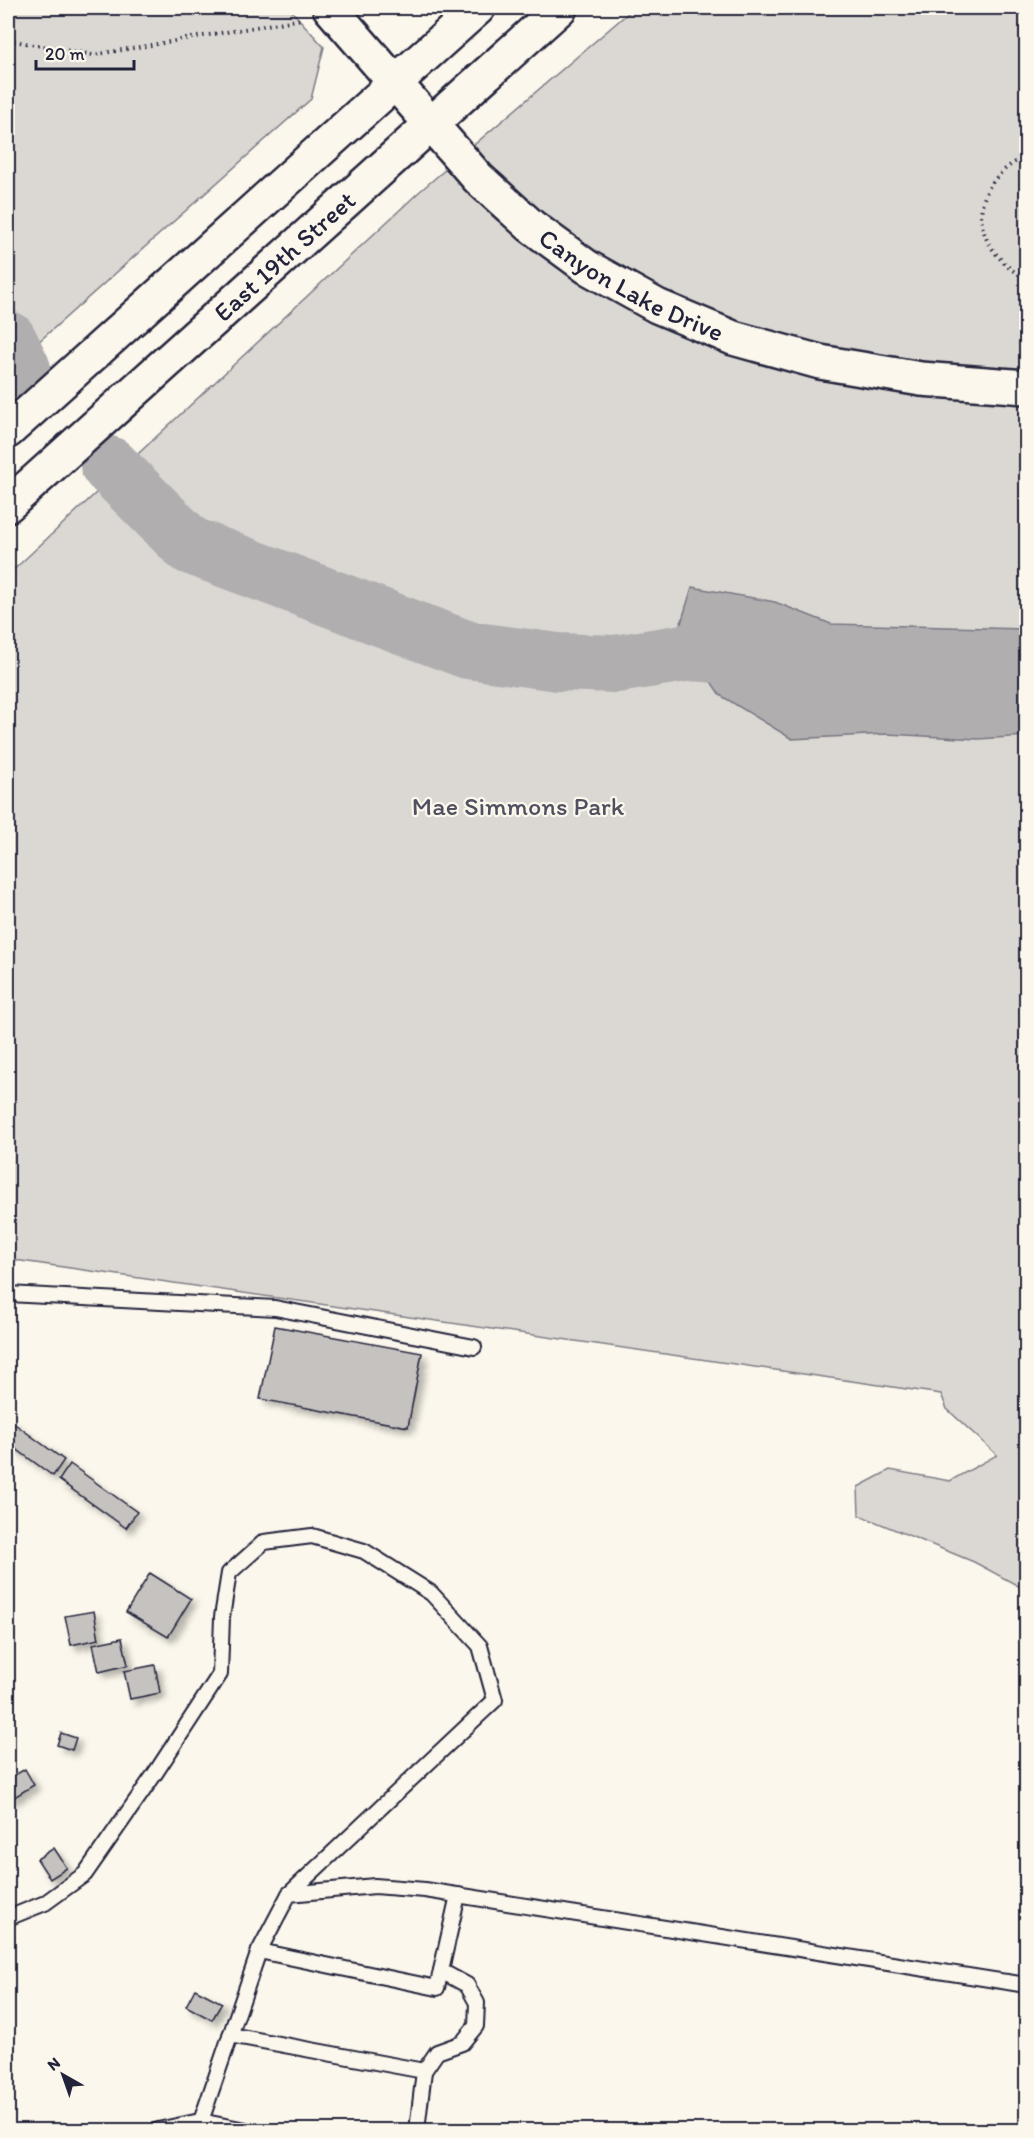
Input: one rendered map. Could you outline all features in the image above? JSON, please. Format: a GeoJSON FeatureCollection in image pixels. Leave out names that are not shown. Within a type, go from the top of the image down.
{"type":"FeatureCollection","features":[{"type":"Feature","properties":{"kind":"main road"},"geometry":{"type":"LineString","coordinates":[[8,432],[478,8]]}},
{"type":"Feature","properties":{"kind":"main road","name":"East 19th Street"},"geometry":{"type":"LineString","coordinates":[[8,505],[560,8]]}},
{"type":"Feature","properties":{"kind":"main road","name":"Canyon Lake Drive"},"geometry":{"type":"LineString","coordinates":[[333,10],[478,178],[531,226],[587,267],[657,306],[733,338],[820,362],[921,379],[1026,387]]}},
{"type":"Feature","properties":{"kind":"lane"},"geometry":{"type":"LineString","coordinates":[[8,1294],[275,1308],[474,1347]]}},
{"type":"Feature","properties":{"kind":"lane"},"geometry":{"type":"LineString","coordinates":[[8,1918],[45,1903],[85,1874],[220,1674],[222,1617],[230,1573],[264,1542],[312,1536],[364,1551],[431,1593],[480,1646],[495,1700],[288,1894],[259,1951],[199,2126]]}},
{"type":"Feature","properties":{"kind":"lane"},"geometry":{"type":"LineString","coordinates":[[288,1894],[375,1886],[458,1895],[1026,1985]]}},
{"type":"Feature","properties":{"kind":"lane"},"geometry":{"type":"LineString","coordinates":[[259,1951],[437,1988],[458,1895]]}},
{"type":"Feature","properties":{"kind":"lane"},"geometry":{"type":"LineString","coordinates":[[417,2130],[424,2071],[437,2052],[462,2043],[476,2026],[477,2003],[467,1985],[441,1971]]}},
{"type":"Feature","properties":{"kind":"lane"},"geometry":{"type":"LineString","coordinates":[[230,2035],[424,2071]]}},
{"type":"Feature","properties":{"kind":"lane"},"geometry":{"type":"LineString","coordinates":[[158,2130],[199,2126],[246,2130]]}},
{"type":"Feature","properties":{"kind":"path"},"geometry":{"type":"LineString","coordinates":[[8,40],[93,55],[333,10]]}},
{"type":"Feature","properties":{"kind":"path"},"geometry":{"type":"LineString","coordinates":[[1026,156],[1013,162],[996,177],[984,198],[979,218],[986,241],[1009,267],[1026,277]]}},
{"type":"Feature","properties":{"kind":"green space"},"geometry":{"type":"Polygon","coordinates":[[[8,8],[289,8],[324,47],[311,99],[8,369],[8,8]]]}},
{"type":"Feature","properties":{"kind":"green space","name":"Mae Simmons Park"},"geometry":{"type":"Polygon","coordinates":[[[634,8],[1026,8],[1026,1590],[974,1562],[859,1515],[858,1487],[890,1470],[950,1481],[997,1455],[947,1409],[941,1394],[8,1259],[8,575],[419,192],[634,8]]]}},
{"type":"Feature","properties":{"kind":"shaded area"},"geometry":{"type":"Polygon","coordinates":[[[692,587],[775,602],[831,624],[1026,629],[1026,736],[978,739],[887,734],[792,739],[720,695],[678,633],[692,587]]]}},
{"type":"Feature","properties":{"kind":"building"},"geometry":{"type":"Polygon","coordinates":[[[275,1326],[422,1353],[408,1427],[260,1399],[275,1326]]]}},
{"type":"Feature","properties":{"kind":"building"},"geometry":{"type":"Polygon","coordinates":[[[8,1419],[64,1460],[53,1476],[8,1443],[8,1419]]]}},
{"type":"Feature","properties":{"kind":"building"},"geometry":{"type":"Polygon","coordinates":[[[70,1464],[137,1512],[126,1528],[59,1480],[70,1464]]]}},
{"type":"Feature","properties":{"kind":"building"},"geometry":{"type":"Polygon","coordinates":[[[150,1573],[191,1599],[168,1637],[126,1612],[150,1573]]]}},
{"type":"Feature","properties":{"kind":"building"},"geometry":{"type":"Polygon","coordinates":[[[94,1611],[99,1639],[71,1645],[65,1616],[94,1611]]]}},
{"type":"Feature","properties":{"kind":"building"},"geometry":{"type":"Polygon","coordinates":[[[122,1638],[128,1665],[99,1672],[93,1644],[122,1638]]]}},
{"type":"Feature","properties":{"kind":"building"},"geometry":{"type":"Polygon","coordinates":[[[155,1665],[160,1693],[130,1699],[124,1671],[155,1665]]]}},
{"type":"Feature","properties":{"kind":"building"},"geometry":{"type":"Polygon","coordinates":[[[61,1733],[76,1738],[72,1750],[57,1745],[61,1733]]]}},
{"type":"Feature","properties":{"kind":"building"},"geometry":{"type":"Polygon","coordinates":[[[25,1769],[34,1785],[8,1801],[8,1779],[25,1769]]]}},
{"type":"Feature","properties":{"kind":"building"},"geometry":{"type":"Polygon","coordinates":[[[54,1848],[67,1868],[50,1879],[37,1859],[54,1848]]]}},
{"type":"Feature","properties":{"kind":"building"},"geometry":{"type":"Polygon","coordinates":[[[195,1989],[222,2003],[212,2020],[186,2006],[195,1989]]]}},
{"type":"Feature","properties":{"kind":"waterway"},"geometry":{"type":"LineString","coordinates":[[8,340],[22,369]]}},
{"type":"Feature","properties":{"kind":"waterway"},"geometry":{"type":"LineString","coordinates":[[109,465],[189,545],[468,650],[558,662],[616,664],[691,652],[772,658]]}}]}
